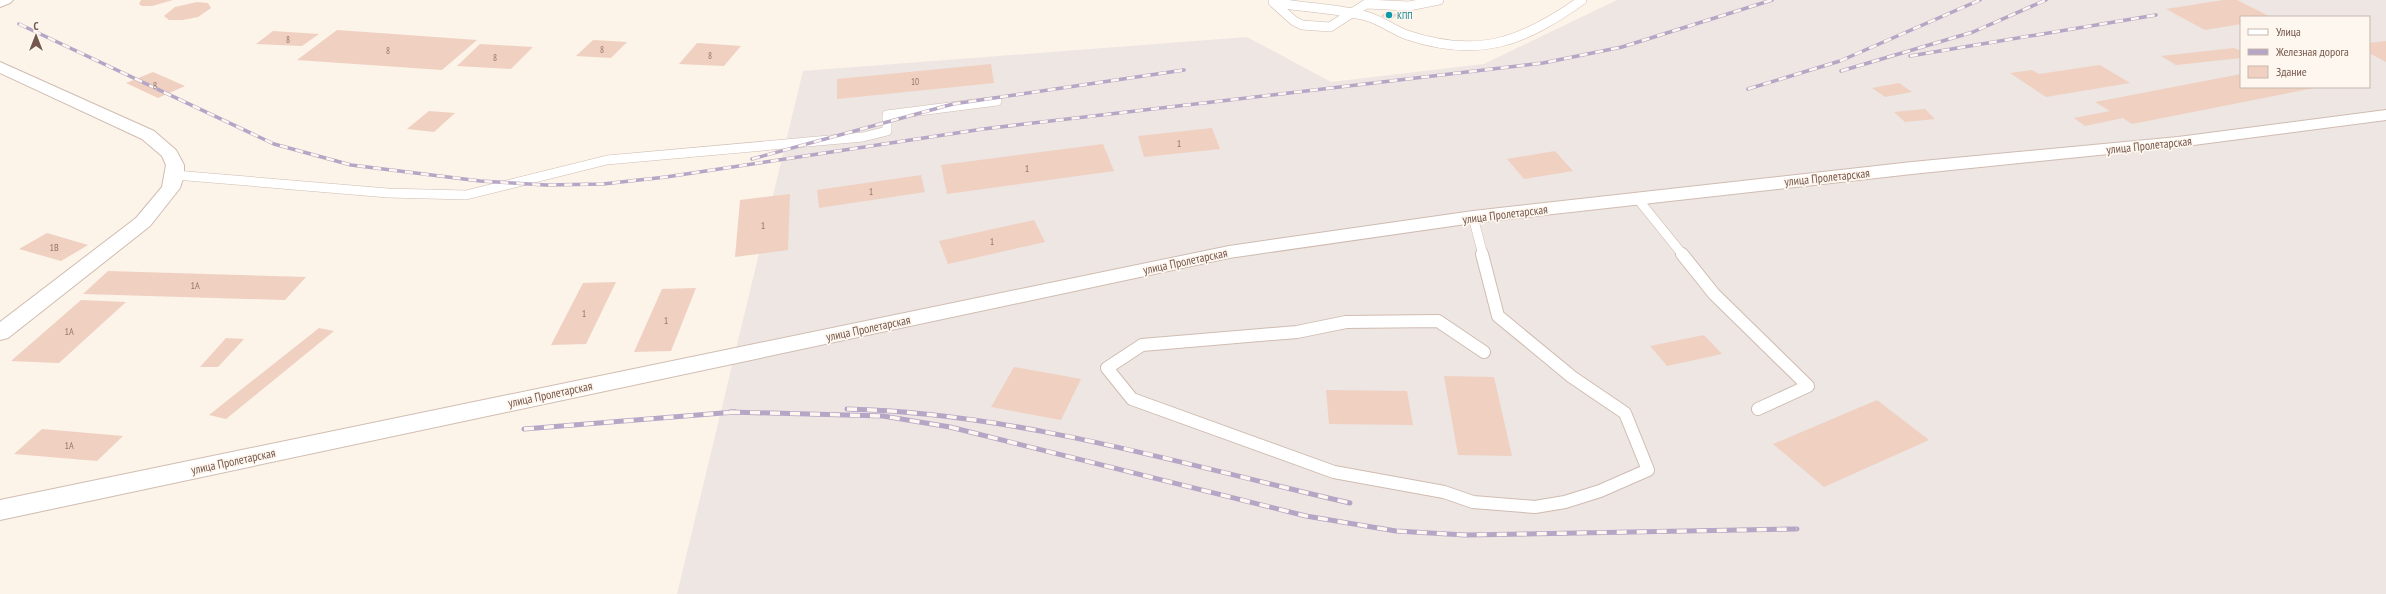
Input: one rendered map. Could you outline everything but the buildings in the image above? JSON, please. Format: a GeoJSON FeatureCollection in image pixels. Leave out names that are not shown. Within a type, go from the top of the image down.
{"type":"FeatureCollection","features":[{"type":"Feature","properties":{"kind":"street"},"geometry":{"type":"LineString","coordinates":[[0,2],[5,0]]}},
{"type":"Feature","properties":{"kind":"street"},"geometry":{"type":"LineString","coordinates":[[0,67],[123,122],[148,135],[170,154],[175,165],[175,175],[171,188],[143,222],[0,333]]}},
{"type":"Feature","properties":{"kind":"street","name":"улица Пролетарская"},"geometry":{"type":"LineString","coordinates":[[0,510],[1221,253],[1473,217],[1912,168],[2178,142],[2386,115]]}},
{"type":"Feature","properties":{"kind":"lane"},"geometry":{"type":"LineString","coordinates":[[1271,1],[1294,21],[1312,27],[1330,27],[1366,4],[1409,6],[1439,0]]}},
{"type":"Feature","properties":{"kind":"lane"},"geometry":{"type":"LineString","coordinates":[[1271,1],[1353,13],[1381,21],[1408,35],[1454,45],[1484,47],[1498,45],[1553,22],[1582,0]]}},
{"type":"Feature","properties":{"kind":"lane"},"geometry":{"type":"LineString","coordinates":[[175,175],[388,194],[466,195],[607,160],[734,147],[863,137],[887,131],[887,115],[996,101]]}},
{"type":"Feature","properties":{"kind":"lane"},"geometry":{"type":"LineString","coordinates":[[1636,198],[1714,294],[1808,386],[1758,409]]}},
{"type":"Feature","properties":{"kind":"lane"},"geometry":{"type":"LineString","coordinates":[[1473,217],[1498,316],[1572,376],[1625,414],[1648,470],[1600,491],[1565,502],[1535,507],[1503,506],[1473,502],[1444,492],[1334,472],[1132,399],[1107,368],[1142,345],[1297,332],[1346,322],[1438,321],[1484,352]]}},
{"type":"Feature","properties":{"kind":"shaded area"},"geometry":{"type":"Polygon","coordinates":[[[1617,0],[2386,0],[2386,594],[677,594],[803,71],[1247,37],[1331,82],[1484,64],[1617,0]]]}},
{"type":"Feature","properties":{"kind":"railway"},"geometry":{"type":"LineString","coordinates":[[19,24],[274,144],[351,165],[480,181],[546,185],[603,184],[666,177],[983,129],[1543,63],[1622,47],[1772,0]]}},
{"type":"Feature","properties":{"kind":"railway"},"geometry":{"type":"LineString","coordinates":[[1748,89],[1840,61],[1980,0]]}},
{"type":"Feature","properties":{"kind":"railway"},"geometry":{"type":"LineString","coordinates":[[1841,71],[1973,32],[2046,0]]}},
{"type":"Feature","properties":{"kind":"railway"},"geometry":{"type":"LineString","coordinates":[[1910,56],[2156,15]]}},
{"type":"Feature","properties":{"kind":"railway"},"geometry":{"type":"LineString","coordinates":[[752,159],[953,104],[1184,70]]}},
{"type":"Feature","properties":{"kind":"railway"},"geometry":{"type":"LineString","coordinates":[[847,409],[911,413],[974,420],[1038,430],[1100,443],[1350,503]]}},
{"type":"Feature","properties":{"kind":"railway"},"geometry":{"type":"LineString","coordinates":[[524,429],[734,412]]}},
{"type":"Feature","properties":{"kind":"railway"},"geometry":{"type":"LineString","coordinates":[[734,412],[883,416],[950,427],[1306,516],[1396,531],[1465,535],[1797,529]]}},
{"type":"Feature","properties":{"kind":"place","name":"КПП"},"geometry":{"type":"Point","coordinates":[1389,15]}}]}
